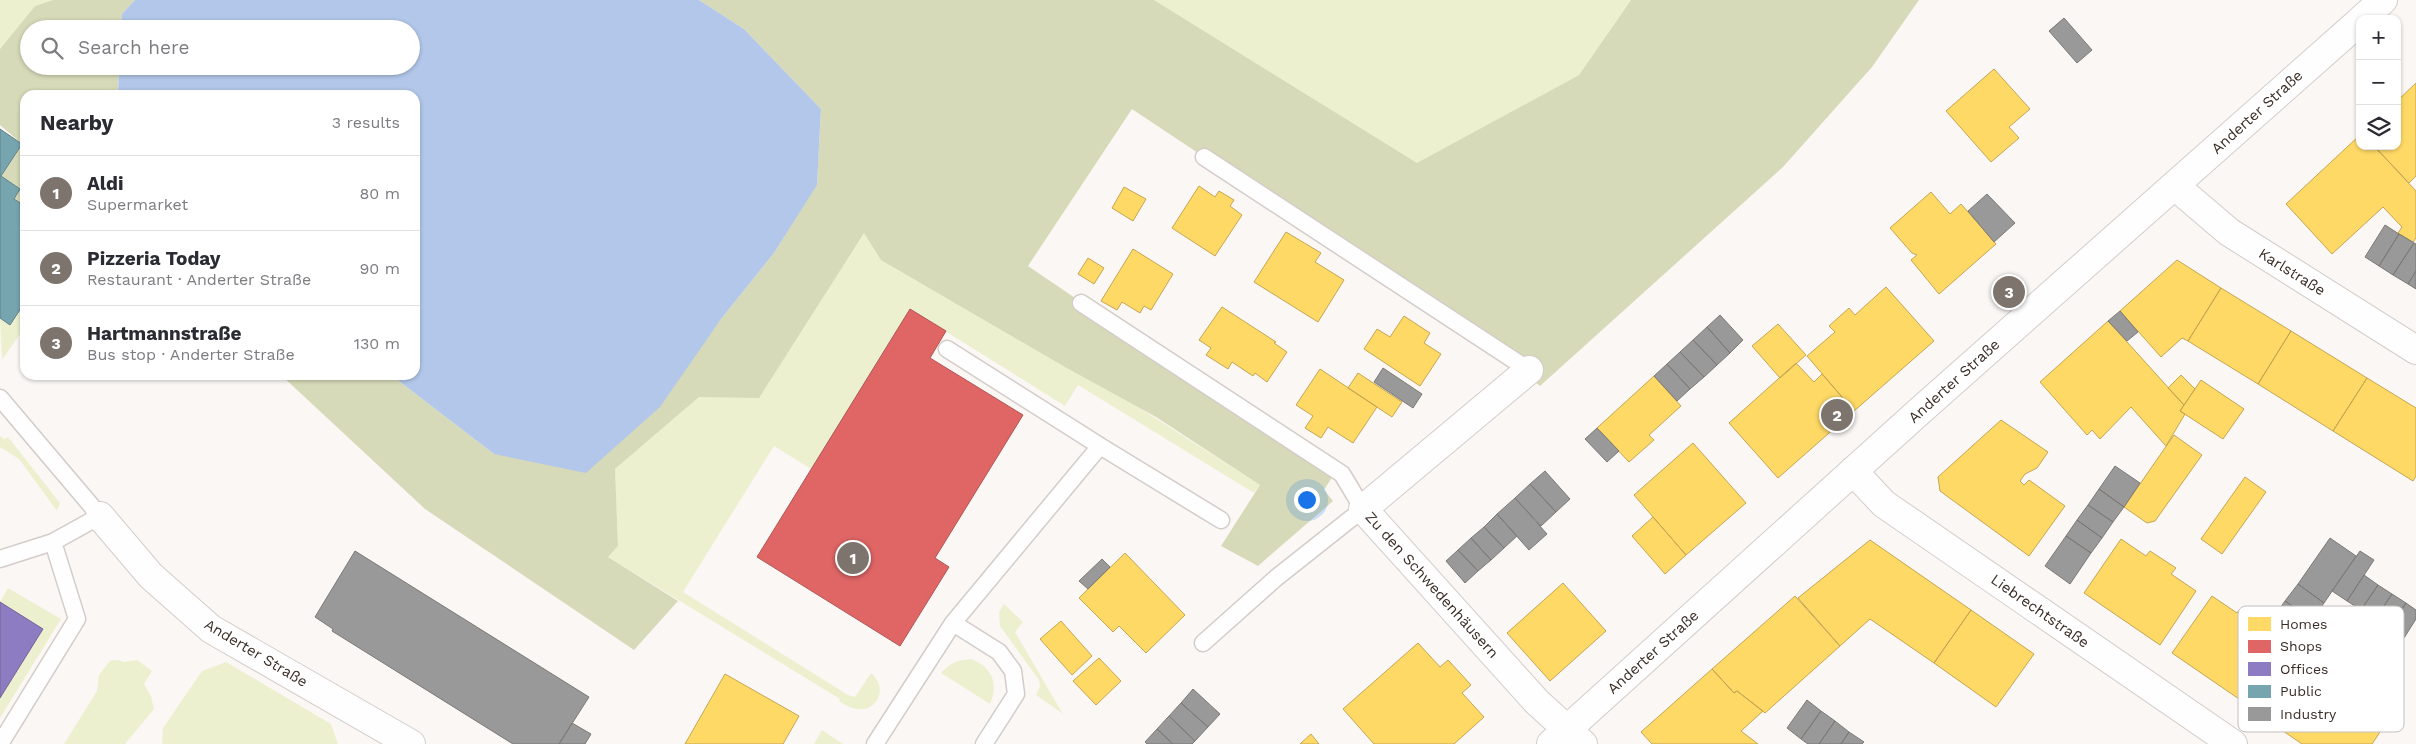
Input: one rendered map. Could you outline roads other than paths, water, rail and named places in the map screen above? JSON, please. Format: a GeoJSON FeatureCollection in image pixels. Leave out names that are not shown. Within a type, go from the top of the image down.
{"type":"FeatureCollection","features":[{"type":"Feature","properties":{"kind":"street","name":"Anderter Straße"},"geometry":{"type":"LineString","coordinates":[[2366,15],[2383,0]]}},
{"type":"Feature","properties":{"kind":"street","name":"Anderter Straße"},"geometry":{"type":"LineString","coordinates":[[1567,739],[1853,471],[2356,24]]}},
{"type":"Feature","properties":{"kind":"street","name":"Karlstraße"},"geometry":{"type":"LineString","coordinates":[[2175,186],[2229,232],[2416,350]]}},
{"type":"Feature","properties":{"kind":"street","name":"Zu den Schwedenhäusern"},"geometry":{"type":"LineString","coordinates":[[1529,370],[1363,509],[1537,702],[1567,739]]}},
{"type":"Feature","properties":{"kind":"street","name":"Liebrechtstraße"},"geometry":{"type":"LineString","coordinates":[[1853,471],[1884,504],[2233,744]]}},
{"type":"Feature","properties":{"kind":"street","name":"Anderter Straße"},"geometry":{"type":"LineString","coordinates":[[100,516],[151,576],[211,629],[411,744]]}},
{"type":"Feature","properties":{"kind":"lane"},"geometry":{"type":"LineString","coordinates":[[1204,157],[1529,370]]}},
{"type":"Feature","properties":{"kind":"lane"},"geometry":{"type":"LineString","coordinates":[[1081,303],[1342,474],[1363,509],[1276,578],[1203,643]]}},
{"type":"Feature","properties":{"kind":"lane"},"geometry":{"type":"LineString","coordinates":[[947,349],[1221,520]]}},
{"type":"Feature","properties":{"kind":"lane"},"geometry":{"type":"LineString","coordinates":[[0,398],[100,516],[52,542],[0,559]]}},
{"type":"Feature","properties":{"kind":"lane"},"geometry":{"type":"LineString","coordinates":[[875,744],[953,623],[1100,446]]}},
{"type":"Feature","properties":{"kind":"lane"},"geometry":{"type":"LineString","coordinates":[[0,744],[77,619],[52,542]]}},
{"type":"Feature","properties":{"kind":"lane"},"geometry":{"type":"LineString","coordinates":[[953,623],[998,652],[1013,671],[1016,694],[984,744]]}},
{"type":"Feature","properties":{"kind":"water"},"geometry":{"type":"Polygon","coordinates":[[[135,0],[699,0],[744,29],[821,109],[817,185],[774,253],[721,319],[660,407],[586,473],[494,454],[398,380],[420,380],[420,90],[118,90],[119,75],[420,75],[420,20],[122,20],[122,14],[135,0]]]}},
{"type":"Feature","properties":{"kind":"place","name":"Hartmannstraße"},"geometry":{"type":"Point","coordinates":[2009,292]}},
{"type":"Feature","properties":{"kind":"place","name":"Pizzeria Today"},"geometry":{"type":"Point","coordinates":[1837,415]}},
{"type":"Feature","properties":{"kind":"place","name":"Aldi"},"geometry":{"type":"Point","coordinates":[853,558]}}]}
